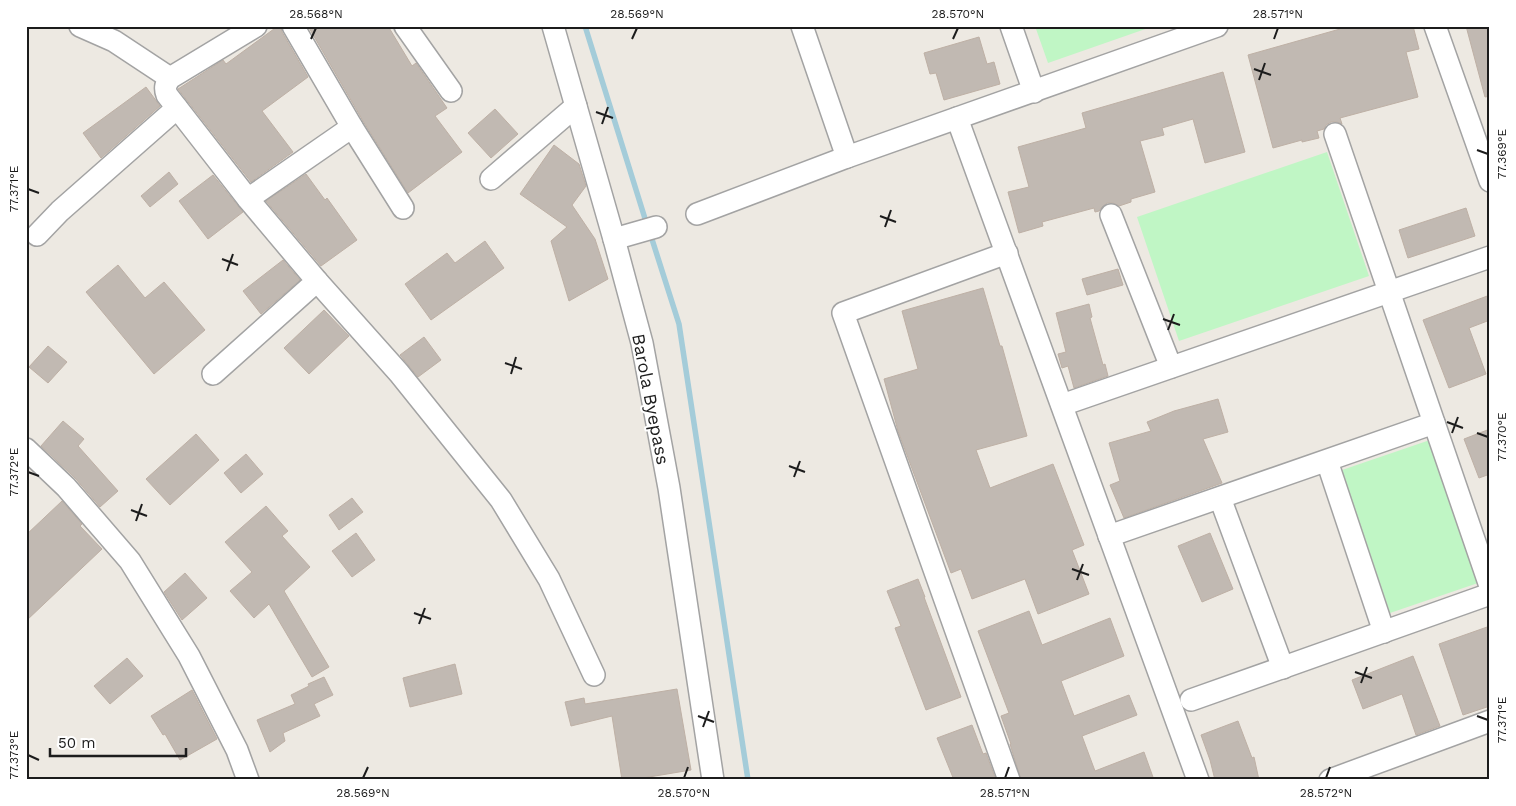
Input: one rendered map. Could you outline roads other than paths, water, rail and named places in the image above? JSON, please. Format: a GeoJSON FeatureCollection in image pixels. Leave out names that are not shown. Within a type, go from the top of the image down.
{"type":"FeatureCollection","features":[{"type":"Feature","properties":{"kind":"street"},"geometry":{"type":"LineString","coordinates":[[80,26],[114,41],[170,78]]}},
{"type":"Feature","properties":{"kind":"street"},"geometry":{"type":"LineString","coordinates":[[256,26],[170,78],[165,86],[165,90],[248,199],[317,281],[399,373],[502,500],[549,579],[594,675]]}},
{"type":"Feature","properties":{"kind":"street"},"geometry":{"type":"LineString","coordinates":[[293,26],[352,127],[403,208]]}},
{"type":"Feature","properties":{"kind":"street"},"geometry":{"type":"LineString","coordinates":[[405,26],[451,91]]}},
{"type":"Feature","properties":{"kind":"street","name":"Barola Byepass"},"geometry":{"type":"LineString","coordinates":[[553,26],[642,343],[669,488],[713,780]]}},
{"type":"Feature","properties":{"kind":"street"},"geometry":{"type":"LineString","coordinates":[[802,26],[847,157]]}},
{"type":"Feature","properties":{"kind":"street"},"geometry":{"type":"LineString","coordinates":[[1011,26],[1034,92]]}},
{"type":"Feature","properties":{"kind":"street"},"geometry":{"type":"LineString","coordinates":[[696,214],[847,157],[1217,26]]}},
{"type":"Feature","properties":{"kind":"street"},"geometry":{"type":"LineString","coordinates":[[1435,26],[1490,181]]}},
{"type":"Feature","properties":{"kind":"street"},"geometry":{"type":"LineString","coordinates":[[491,178],[576,106]]}},
{"type":"Feature","properties":{"kind":"street"},"geometry":{"type":"LineString","coordinates":[[36,235],[60,211],[177,108]]}},
{"type":"Feature","properties":{"kind":"street"},"geometry":{"type":"LineString","coordinates":[[958,118],[1198,780]]}},
{"type":"Feature","properties":{"kind":"street"},"geometry":{"type":"LineString","coordinates":[[248,199],[352,127]]}},
{"type":"Feature","properties":{"kind":"street"},"geometry":{"type":"LineString","coordinates":[[1335,134],[1490,586]]}},
{"type":"Feature","properties":{"kind":"street"},"geometry":{"type":"LineString","coordinates":[[1111,215],[1171,367]]}},
{"type":"Feature","properties":{"kind":"street"},"geometry":{"type":"LineString","coordinates":[[614,239],[656,227]]}},
{"type":"Feature","properties":{"kind":"street"},"geometry":{"type":"LineString","coordinates":[[1007,253],[842,312],[1009,780]]}},
{"type":"Feature","properties":{"kind":"street"},"geometry":{"type":"LineString","coordinates":[[1062,405],[1490,257]]}},
{"type":"Feature","properties":{"kind":"street"},"geometry":{"type":"LineString","coordinates":[[213,374],[317,281]]}},
{"type":"Feature","properties":{"kind":"street"},"geometry":{"type":"LineString","coordinates":[[1109,536],[1434,423]]}},
{"type":"Feature","properties":{"kind":"street"},"geometry":{"type":"LineString","coordinates":[[26,449],[66,487],[130,561],[189,656],[237,750],[248,780]]}},
{"type":"Feature","properties":{"kind":"street"},"geometry":{"type":"LineString","coordinates":[[1327,461],[1384,632]]}},
{"type":"Feature","properties":{"kind":"street"},"geometry":{"type":"LineString","coordinates":[[1220,498],[1283,668]]}},
{"type":"Feature","properties":{"kind":"street"},"geometry":{"type":"LineString","coordinates":[[1190,700],[1490,594]]}},
{"type":"Feature","properties":{"kind":"street"},"geometry":{"type":"LineString","coordinates":[[1330,780],[1490,721]]}},
{"type":"Feature","properties":{"kind":"waterway"},"geometry":{"type":"LineString","coordinates":[[585,26],[647,225]]}},
{"type":"Feature","properties":{"kind":"waterway"},"geometry":{"type":"LineString","coordinates":[[650,233],[679,324],[748,780]]}}]}
